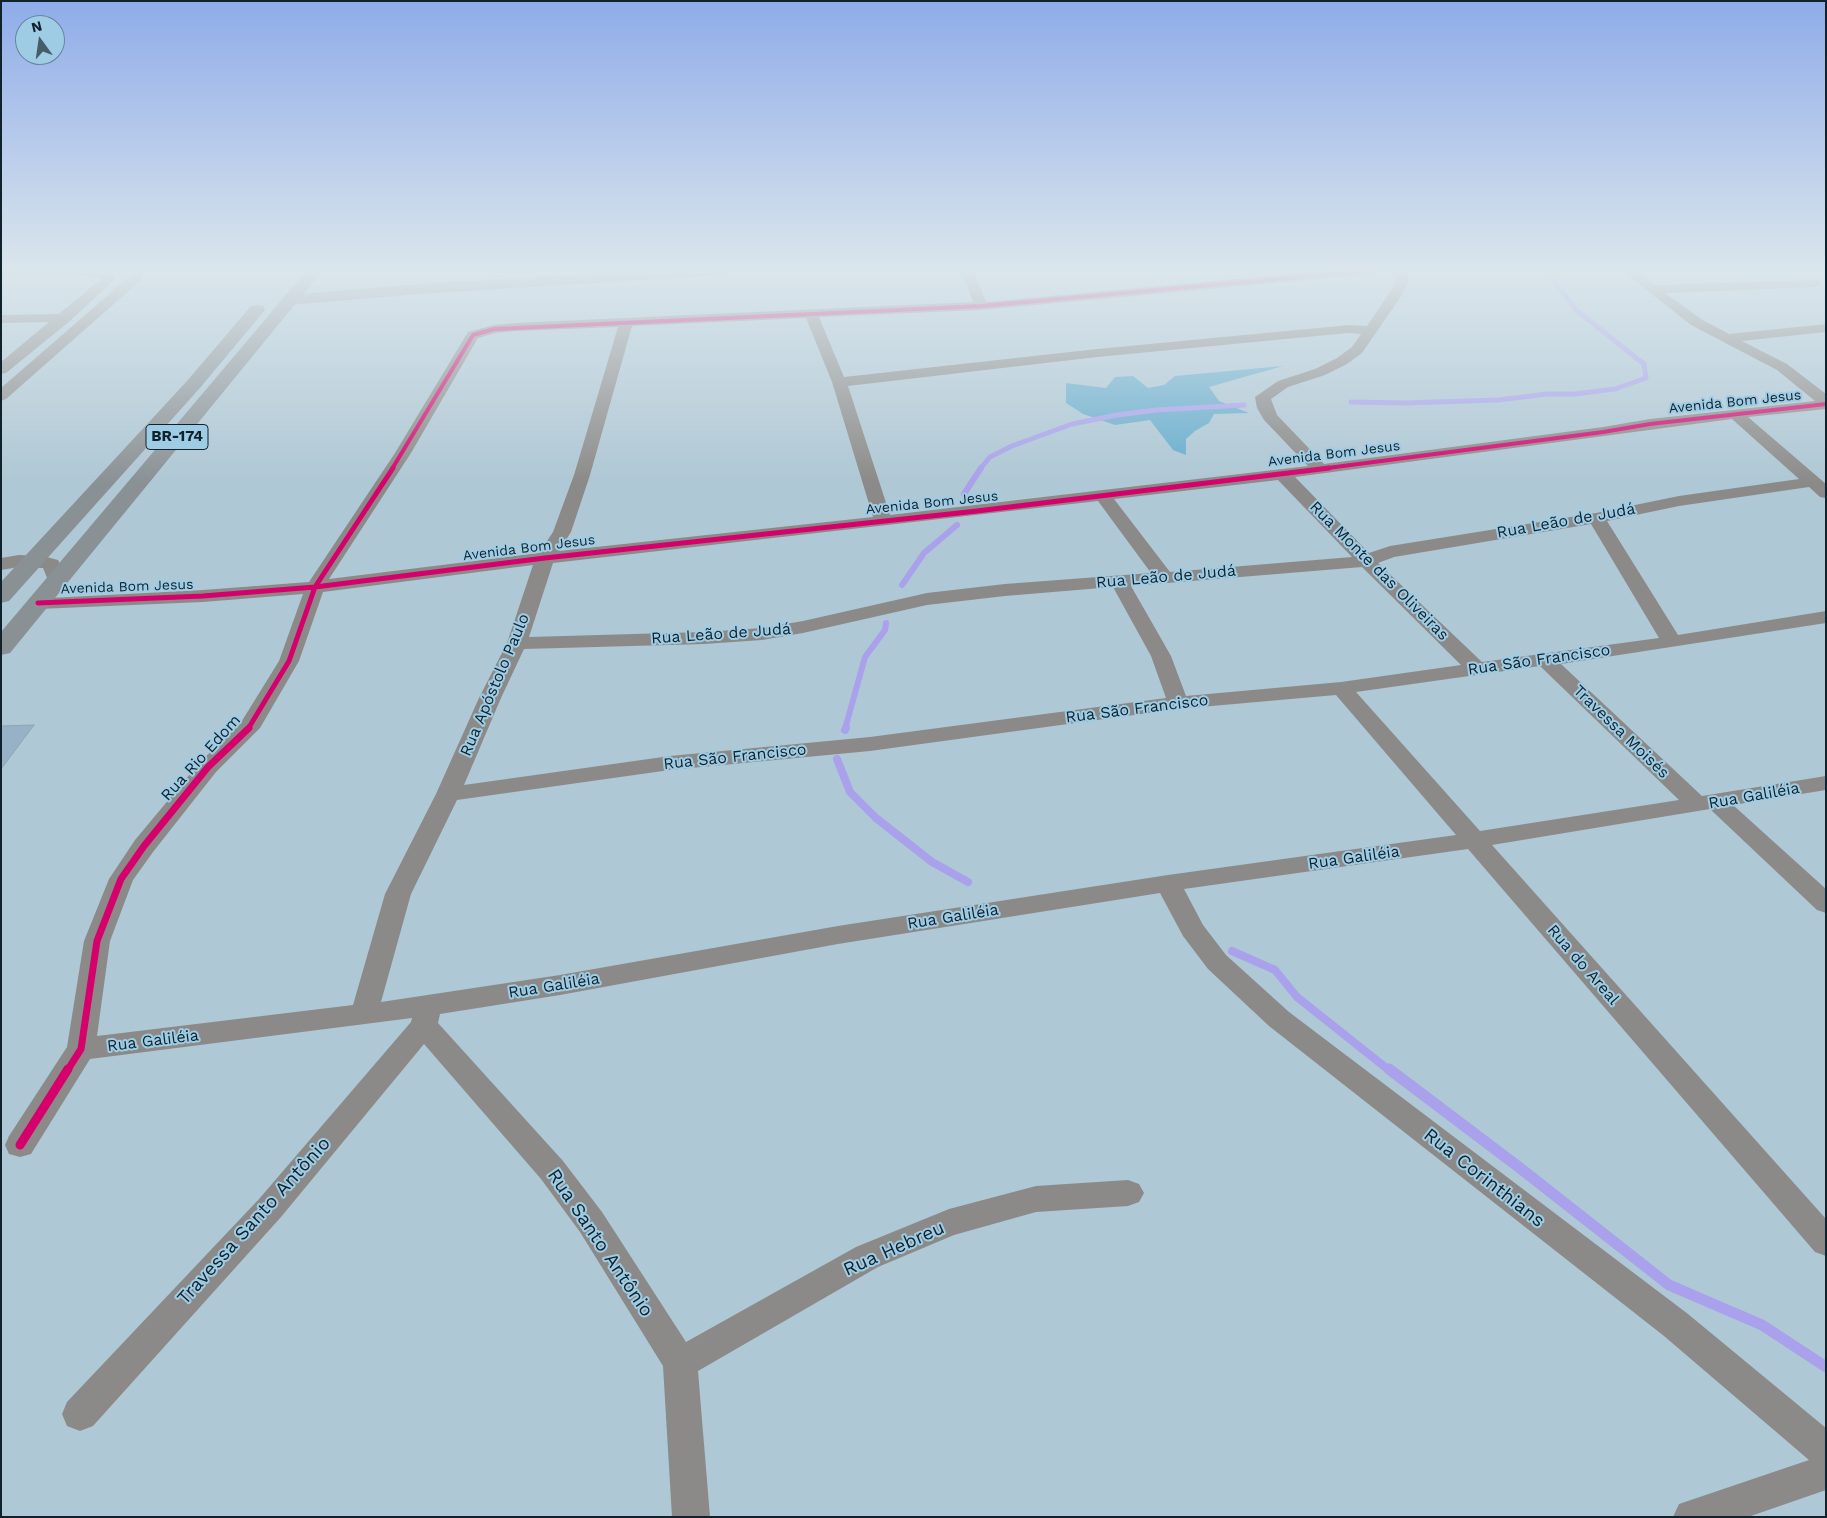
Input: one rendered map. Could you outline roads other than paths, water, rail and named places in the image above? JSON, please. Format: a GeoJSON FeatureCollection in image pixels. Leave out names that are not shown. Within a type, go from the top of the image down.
{"type":"FeatureCollection","features":[{"type":"Feature","properties":{"kind":"highway","name":"BR-174"},"geometry":{"type":"LineString","coordinates":[[1,596],[231,341]]}},
{"type":"Feature","properties":{"kind":"highway","name":"BR-174"},"geometry":{"type":"LineString","coordinates":[[1,648],[255,341]]}},
{"type":"Feature","properties":{"kind":"street"},"geometry":{"type":"LineString","coordinates":[[1,370],[34,341]]}},
{"type":"Feature","properties":{"kind":"street"},"geometry":{"type":"LineString","coordinates":[[1,396],[65,341]]}},
{"type":"Feature","properties":{"kind":"street","name":"Rua Rio Edom"},"geometry":{"type":"LineString","coordinates":[[20,1145],[81,1050],[97,941],[121,879],[150,839],[208,767],[249,728],[289,661],[315,587],[403,453],[469,341]]}},
{"type":"Feature","properties":{"kind":"street","name":"Rua Apóstolo Paulo"},"geometry":{"type":"LineString","coordinates":[[364,1014],[398,894],[448,794],[490,698],[517,643],[545,558],[562,532],[582,475],[621,341]]}},
{"type":"Feature","properties":{"kind":"street"},"geometry":{"type":"LineString","coordinates":[[822,341],[840,382],[882,520]]}},
{"type":"Feature","properties":{"kind":"street"},"geometry":{"type":"LineString","coordinates":[[840,382],[1224,341]]}},
{"type":"Feature","properties":{"kind":"street"},"geometry":{"type":"LineString","coordinates":[[1319,468],[1270,417],[1265,408],[1263,397],[1283,384],[1320,372],[1342,361],[1357,350],[1364,341]]}},
{"type":"Feature","properties":{"kind":"street"},"geometry":{"type":"LineString","coordinates":[[1732,341],[1782,367],[1826,403]]}},
{"type":"Feature","properties":{"kind":"street","name":"Avenida Bom Jesus"},"geometry":{"type":"LineString","coordinates":[[38,603],[203,596],[315,587],[545,558],[1282,474],[1826,403]]}},
{"type":"Feature","properties":{"kind":"street"},"geometry":{"type":"LineString","coordinates":[[1735,414],[1819,488]]}},
{"type":"Feature","properties":{"kind":"street","name":"Rua Monte das Oliveiras"},"geometry":{"type":"LineString","coordinates":[[1282,474],[1366,561],[1477,669]]}},
{"type":"Feature","properties":{"kind":"street","name":"Rua Leão de Judá"},"geometry":{"type":"LineString","coordinates":[[517,643],[704,638],[762,634],[927,600],[1005,590],[1366,561],[1390,552],[1596,518],[1679,501],[1819,488]]}},
{"type":"Feature","properties":{"kind":"street"},"geometry":{"type":"LineString","coordinates":[[1102,495],[1164,577]]}},
{"type":"Feature","properties":{"kind":"street"},"geometry":{"type":"LineString","coordinates":[[1596,518],[1672,642]]}},
{"type":"Feature","properties":{"kind":"street"},"geometry":{"type":"LineString","coordinates":[[1,564],[32,560],[51,564],[56,572],[56,581]]}},
{"type":"Feature","properties":{"kind":"street"},"geometry":{"type":"LineString","coordinates":[[1119,581],[1161,656],[1178,703]]}},
{"type":"Feature","properties":{"kind":"street","name":"Rua São Francisco"},"geometry":{"type":"LineString","coordinates":[[448,794],[670,763],[870,744],[1178,703],[1341,688],[1672,642],[1826,616]]}},
{"type":"Feature","properties":{"kind":"street","name":"Travessa Moisés"},"geometry":{"type":"LineString","coordinates":[[1544,659],[1707,804],[1826,904]]}},
{"type":"Feature","properties":{"kind":"street","name":"Rua do Areal"},"geometry":{"type":"LineString","coordinates":[[1341,688],[1826,1242]]}},
{"type":"Feature","properties":{"kind":"street","name":"Rua Galiléia"},"geometry":{"type":"LineString","coordinates":[[81,1050],[364,1014],[426,1015],[560,985],[838,935],[1168,883],[1474,840],[1707,804],[1826,783]]}},
{"type":"Feature","properties":{"kind":"street","name":"Rua Corinthians"},"geometry":{"type":"LineString","coordinates":[[1168,883],[1192,930],[1217,962],[1279,1019],[1676,1325],[1826,1451]]}},
{"type":"Feature","properties":{"kind":"street","name":"Rua Santo Antônio"},"geometry":{"type":"LineString","coordinates":[[426,1015],[591,1222],[680,1363],[691,1517]]}},
{"type":"Feature","properties":{"kind":"street","name":"Travessa Santo Antônio"},"geometry":{"type":"LineString","coordinates":[[80,1414],[270,1208],[426,1015]]}},
{"type":"Feature","properties":{"kind":"street","name":"Rua Hebreu"},"geometry":{"type":"LineString","coordinates":[[680,1363],[867,1257],[949,1223],[1036,1199],[1128,1192]]}},
{"type":"Feature","properties":{"kind":"street"},"geometry":{"type":"LineString","coordinates":[[1692,1517],[1826,1472]]}},
{"type":"Feature","properties":{"kind":"waterway"},"geometry":{"type":"LineString","coordinates":[[1351,402],[1405,403],[1498,400],[1547,394],[1574,394],[1615,389],[1646,378],[1644,364],[1615,341]]}},
{"type":"Feature","properties":{"kind":"waterway"},"geometry":{"type":"LineString","coordinates":[[980,469],[990,457],[1012,446],[1072,424],[1117,415],[1157,410],[1244,405]]}},
{"type":"Feature","properties":{"kind":"waterway"},"geometry":{"type":"LineString","coordinates":[[964,494],[981,468]]}},
{"type":"Feature","properties":{"kind":"waterway"},"geometry":{"type":"LineString","coordinates":[[902,585],[924,553],[957,525]]}},
{"type":"Feature","properties":{"kind":"waterway"},"geometry":{"type":"LineString","coordinates":[[845,729],[865,657],[885,630],[886,623]]}},
{"type":"Feature","properties":{"kind":"waterway"},"geometry":{"type":"LineString","coordinates":[[837,759],[850,792],[876,818],[932,862],[968,882]]}},
{"type":"Feature","properties":{"kind":"waterway"},"geometry":{"type":"LineString","coordinates":[[1232,951],[1275,970],[1297,997],[1390,1071]]}},
{"type":"Feature","properties":{"kind":"waterway"},"geometry":{"type":"LineString","coordinates":[[1389,1069],[1520,1168],[1669,1285],[1762,1325],[1826,1367]]}}]}
